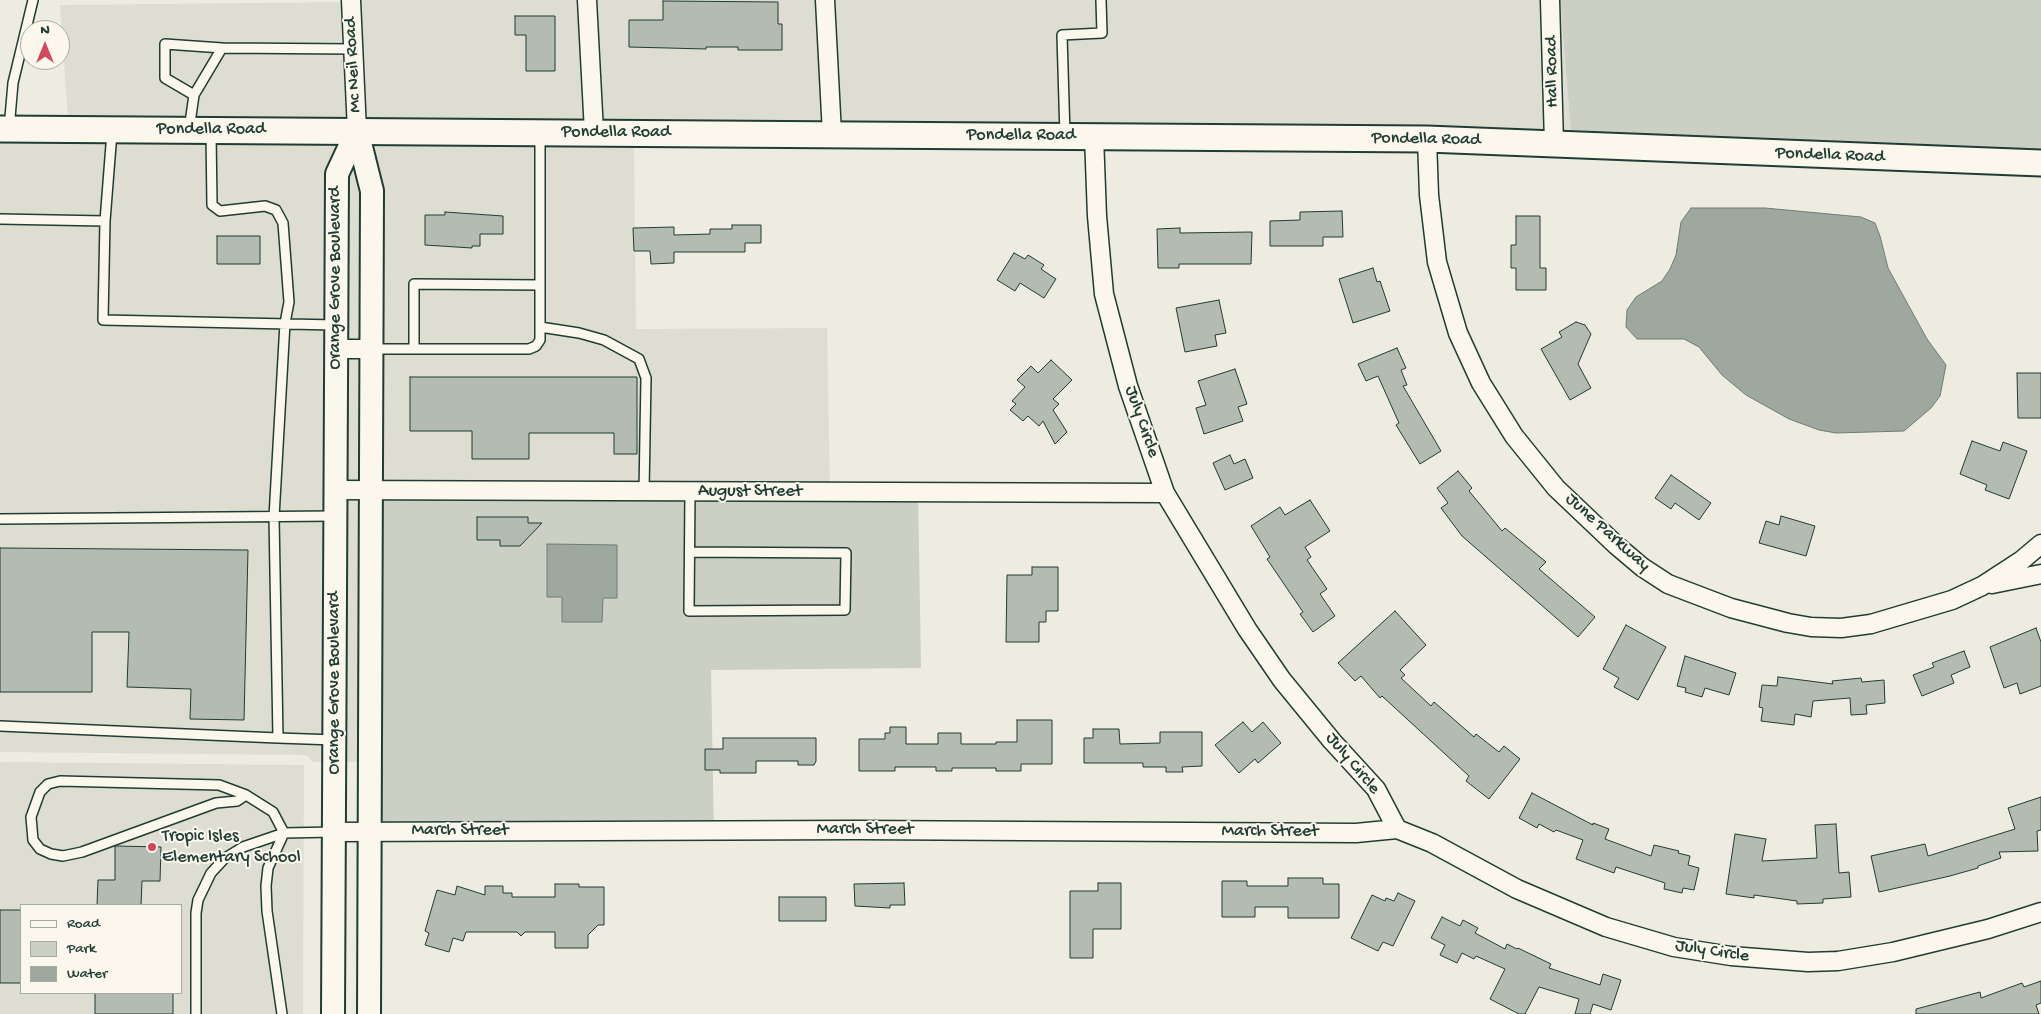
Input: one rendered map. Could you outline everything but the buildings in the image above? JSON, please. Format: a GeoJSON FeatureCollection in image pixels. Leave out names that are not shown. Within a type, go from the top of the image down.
{"type":"FeatureCollection","features":[{"type":"Feature","properties":{"kind":"main road","name":"Pondella Road"},"geometry":{"type":"LineString","coordinates":[[5,129],[1427,139],[2041,164]]}},
{"type":"Feature","properties":{"kind":"street","name":"Mc Neil Road"},"geometry":{"type":"LineString","coordinates":[[351,0],[357,131]]}},
{"type":"Feature","properties":{"kind":"street"},"geometry":{"type":"LineString","coordinates":[[587,0],[594,132]]}},
{"type":"Feature","properties":{"kind":"street"},"geometry":{"type":"LineString","coordinates":[[825,0],[832,134]]}},
{"type":"Feature","properties":{"kind":"street","name":"Hall Road"},"geometry":{"type":"LineString","coordinates":[[1550,0],[1554,144]]}},
{"type":"Feature","properties":{"kind":"street","name":"Orange Grove Boulevard"},"geometry":{"type":"LineString","coordinates":[[333,1014],[337,174],[357,131]]}},
{"type":"Feature","properties":{"kind":"street","name":"Orange Grove Boulevard"},"geometry":{"type":"LineString","coordinates":[[357,131],[372,191],[369,1014]]}},
{"type":"Feature","properties":{"kind":"street","name":"July Circle"},"geometry":{"type":"LineString","coordinates":[[1094,136],[1097,216],[1104,294],[1128,386],[1166,493],[1247,629],[1282,680],[1332,741],[1376,789],[1397,829],[1432,843],[1534,897],[1606,927],[1674,947],[1732,956],[1808,962],[1838,961],[1893,952],[1988,929],[2041,912]]}},
{"type":"Feature","properties":{"kind":"street","name":"June Parkway"},"geometry":{"type":"LineString","coordinates":[[1427,139],[1429,195],[1437,262],[1458,334],[1481,383],[1514,436],[1556,488],[1616,546],[1642,567],[1668,584],[1714,602],[1759,616],[1811,627],[1870,624],[1943,603],[1982,586],[2022,560],[2041,544]]}},
{"type":"Feature","properties":{"kind":"street"},"geometry":{"type":"LineString","coordinates":[[336,349],[371,349]]}},
{"type":"Feature","properties":{"kind":"street","name":"August Street"},"geometry":{"type":"LineString","coordinates":[[336,490],[1166,493]]}},
{"type":"Feature","properties":{"kind":"street"},"geometry":{"type":"LineString","coordinates":[[1982,586],[2041,574]]}},
{"type":"Feature","properties":{"kind":"street","name":"March Street"},"geometry":{"type":"LineString","coordinates":[[334,832],[857,830],[1356,833],[1397,829]]}},
{"type":"Feature","properties":{"kind":"lane"},"geometry":{"type":"LineString","coordinates":[[5,129],[13,83],[33,0]]}},
{"type":"Feature","properties":{"kind":"lane"},"geometry":{"type":"LineString","coordinates":[[1065,136],[1062,35],[1102,33],[1101,0]]}},
{"type":"Feature","properties":{"kind":"lane"},"geometry":{"type":"LineString","coordinates":[[194,95],[165,78],[165,44],[222,48],[354,49]]}},
{"type":"Feature","properties":{"kind":"lane"},"geometry":{"type":"LineString","coordinates":[[222,48],[194,95],[212,205],[220,211],[265,206],[276,210],[283,223],[289,302],[285,323],[274,517],[278,738]]}},
{"type":"Feature","properties":{"kind":"lane"},"geometry":{"type":"LineString","coordinates":[[112,130],[105,221],[104,320],[337,324]]}},
{"type":"Feature","properties":{"kind":"lane"},"geometry":{"type":"LineString","coordinates":[[371,349],[529,350],[536,346],[540,340],[540,132]]}},
{"type":"Feature","properties":{"kind":"lane"},"geometry":{"type":"LineString","coordinates":[[0,218],[105,221]]}},
{"type":"Feature","properties":{"kind":"lane"},"geometry":{"type":"LineString","coordinates":[[414,349],[414,284],[540,285]]}},
{"type":"Feature","properties":{"kind":"lane"},"geometry":{"type":"LineString","coordinates":[[540,327],[579,333],[604,340],[639,359],[646,378],[644,491]]}},
{"type":"Feature","properties":{"kind":"lane"},"geometry":{"type":"LineString","coordinates":[[690,491],[690,552],[690,611],[845,610],[846,554],[690,552]]}},
{"type":"Feature","properties":{"kind":"lane"},"geometry":{"type":"LineString","coordinates":[[0,519],[336,516]]}},
{"type":"Feature","properties":{"kind":"lane"},"geometry":{"type":"LineString","coordinates":[[0,726],[335,740]]}},
{"type":"Feature","properties":{"kind":"lane"},"geometry":{"type":"LineString","coordinates":[[246,795],[237,801],[216,803],[82,852],[63,856],[50,854],[40,849],[33,840],[31,817],[40,792],[48,784],[60,781],[219,785],[246,795],[273,812],[284,833]]}},
{"type":"Feature","properties":{"kind":"lane"},"geometry":{"type":"LineString","coordinates":[[196,1014],[196,912],[200,895],[211,873],[225,858],[243,847],[284,833],[334,832]]}},
{"type":"Feature","properties":{"kind":"lane"},"geometry":{"type":"LineString","coordinates":[[282,1014],[267,911],[266,886],[268,868],[284,833]]}},
{"type":"Feature","properties":{"kind":"shaded area"},"geometry":{"type":"Polygon","coordinates":[[[353,0],[1560,0],[1571,133],[68,118],[65,70],[70,70],[70,20],[61,20],[60,5],[353,2],[353,0]]]}},
{"type":"Feature","properties":{"kind":"shaded area"},"geometry":{"type":"Polygon","coordinates":[[[0,140],[340,142],[324,762],[312,762],[309,757],[304,755],[0,752],[0,140]]]}},
{"type":"Feature","properties":{"kind":"shaded area"},"geometry":{"type":"Polygon","coordinates":[[[371,143],[634,144],[636,329],[827,328],[830,490],[381,496],[371,143]]]}},
{"type":"Feature","properties":{"kind":"shaded area"},"geometry":{"type":"Polygon","coordinates":[[[354,162],[362,193],[359,762],[345,762],[347,177],[354,162]]]}},
{"type":"Feature","properties":{"kind":"shaded area","name":"Tropic Isles Elementary School"},"geometry":{"type":"Polygon","coordinates":[[[0,762],[304,765],[303,1014],[0,1014],[0,762]]]}},
{"type":"Feature","properties":{"kind":"green space"},"geometry":{"type":"Polygon","coordinates":[[[1560,0],[2041,0],[2041,152],[1571,133],[1560,0]]]}},
{"type":"Feature","properties":{"kind":"green space"},"geometry":{"type":"Polygon","coordinates":[[[918,489],[921,668],[711,670],[714,837],[380,839],[381,496],[918,489]]]}},
{"type":"Feature","properties":{"kind":"water"},"geometry":{"type":"Polygon","coordinates":[[[1691,208],[1765,208],[1861,217],[1875,223],[1888,268],[1927,339],[1946,365],[1940,396],[1931,408],[1904,431],[1836,433],[1819,430],[1789,419],[1746,395],[1722,375],[1699,347],[1684,339],[1637,339],[1626,327],[1627,310],[1636,297],[1662,281],[1670,269],[1676,255],[1681,222],[1691,208]]]}},
{"type":"Feature","properties":{"kind":"water"},"geometry":{"type":"Polygon","coordinates":[[[547,544],[617,545],[617,598],[603,598],[602,622],[562,622],[562,597],[547,597],[547,544]]]}},
{"type":"Feature","properties":{"kind":"place","name":"Tropic Isles Elementary School"},"geometry":{"type":"Point","coordinates":[152,847]}}]}
